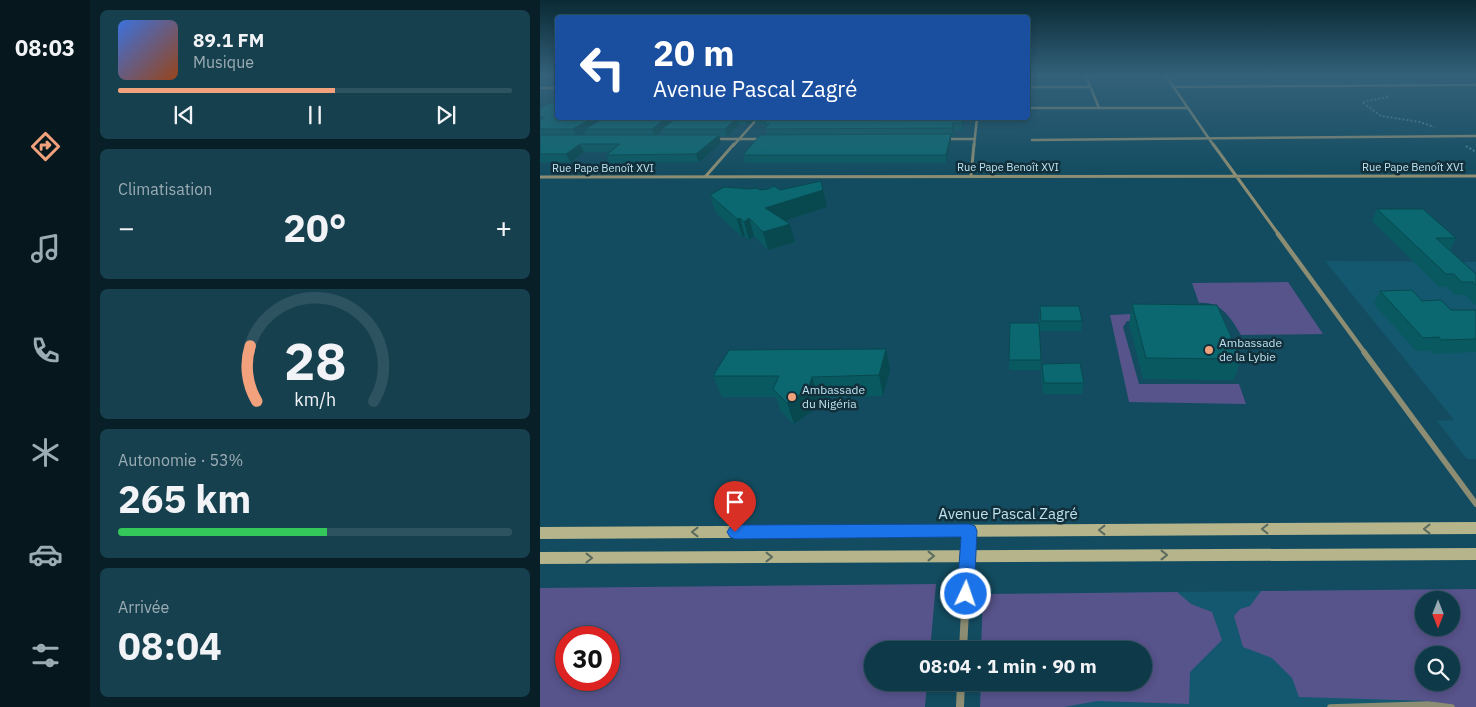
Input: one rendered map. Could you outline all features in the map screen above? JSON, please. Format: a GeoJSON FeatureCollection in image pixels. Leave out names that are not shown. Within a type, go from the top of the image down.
{"type":"FeatureCollection","features":[{"type":"Feature","properties":{"kind":"main road","name":"Avenue Pascal Zagré"},"geometry":{"type":"LineString","coordinates":[[540,533],[1476,528]]}},
{"type":"Feature","properties":{"kind":"main road"},"geometry":{"type":"LineString","coordinates":[[540,558],[1476,554]]}},
{"type":"Feature","properties":{"kind":"street"},"geometry":{"type":"LineString","coordinates":[[1189,109],[1476,504]]}},
{"type":"Feature","properties":{"kind":"street"},"geometry":{"type":"LineString","coordinates":[[705,177],[756,120]]}},
{"type":"Feature","properties":{"kind":"street"},"geometry":{"type":"LineString","coordinates":[[971,176],[977,120]]}},
{"type":"Feature","properties":{"kind":"street"},"geometry":{"type":"LineString","coordinates":[[1032,140],[1476,136]]}},
{"type":"Feature","properties":{"kind":"street"},"geometry":{"type":"LineString","coordinates":[[711,139],[768,139]]}},
{"type":"Feature","properties":{"kind":"street"},"geometry":{"type":"LineString","coordinates":[[946,139],[975,139]]}},
{"type":"Feature","properties":{"kind":"street","name":"Rue Pape Benoît XVI"},"geometry":{"type":"LineString","coordinates":[[540,177],[1476,176]]}},
{"type":"Feature","properties":{"kind":"street"},"geometry":{"type":"LineString","coordinates":[[963,641],[969,531]]}},
{"type":"Feature","properties":{"kind":"street"},"geometry":{"type":"LineString","coordinates":[[960,707],[961,691]]}},
{"type":"Feature","properties":{"kind":"lane"},"geometry":{"type":"LineString","coordinates":[[1330,707],[1428,704],[1452,707]]}},
{"type":"Feature","properties":{"kind":"path"},"geometry":{"type":"LineString","coordinates":[[1371,109],[1381,116],[1430,124],[1476,152]]}},
{"type":"Feature","properties":{"kind":"shaded area"},"geometry":{"type":"Polygon","coordinates":[[[1325,261],[1476,262],[1476,459],[1467,459],[1437,421],[1454,420],[1325,261]]]}},
{"type":"Feature","properties":{"kind":"shaded area"},"geometry":{"type":"Polygon","coordinates":[[[1288,282],[1323,334],[1241,335],[1229,317],[1219,308],[1207,303],[1199,303],[1192,283],[1288,282]]]}},
{"type":"Feature","properties":{"kind":"shaded area"},"geometry":{"type":"Polygon","coordinates":[[[1132,314],[1135,321],[1127,321],[1123,327],[1139,384],[1239,384],[1246,404],[1129,402],[1110,315],[1132,314]]]}},
{"type":"Feature","properties":{"kind":"shaded area"},"geometry":{"type":"Polygon","coordinates":[[[936,584],[931,641],[864,641],[864,691],[926,691],[925,707],[540,707],[540,588],[936,584]]]}},
{"type":"Feature","properties":{"kind":"shaded area"},"geometry":{"type":"Polygon","coordinates":[[[1476,589],[1476,707],[980,707],[981,691],[1152,691],[1152,641],[981,641],[983,594],[1476,589]]]}},
{"type":"Feature","properties":{"kind":"shaded area"},"geometry":{"type":"Polygon","coordinates":[[[1476,589],[1476,707],[1451,707],[1429,701],[1299,697],[1292,678],[1272,658],[1243,647],[1234,616],[1240,609],[1250,606],[1261,591],[1476,589]]]}},
{"type":"Feature","properties":{"kind":"shaded area"},"geometry":{"type":"Polygon","coordinates":[[[1177,592],[1191,604],[1212,612],[1222,640],[1190,672],[1189,704],[1097,701],[1064,707],[980,707],[981,691],[1152,691],[1152,641],[981,641],[983,594],[1177,592]]]}},
{"type":"Feature","properties":{"kind":"building"},"geometry":{"type":"Polygon","coordinates":[[[540,109],[555,109],[555,120],[589,120],[573,129],[540,129],[540,120],[545,117],[540,117],[540,109]]]}},
{"type":"Feature","properties":{"kind":"building"},"geometry":{"type":"Polygon","coordinates":[[[601,120],[664,120],[652,129],[585,129],[601,120]]]}},
{"type":"Feature","properties":{"kind":"building"},"geometry":{"type":"Polygon","coordinates":[[[673,120],[735,120],[725,129],[662,129],[673,120]]]}},
{"type":"Feature","properties":{"kind":"building"},"geometry":{"type":"Polygon","coordinates":[[[767,120],[963,120],[962,123],[953,123],[952,128],[765,129],[769,124],[764,124],[767,120]]]}},
{"type":"Feature","properties":{"kind":"building"},"geometry":{"type":"Polygon","coordinates":[[[951,134],[946,155],[743,155],[760,135],[951,134]]]}},
{"type":"Feature","properties":{"kind":"building"},"geometry":{"type":"Polygon","coordinates":[[[540,135],[719,135],[696,154],[606,155],[620,144],[580,144],[566,154],[540,154],[540,135]]]}},
{"type":"Feature","properties":{"kind":"building"},"geometry":{"type":"Polygon","coordinates":[[[821,181],[823,190],[765,208],[790,224],[763,232],[749,218],[744,222],[740,218],[737,219],[710,195],[724,187],[756,188],[760,190],[774,186],[780,190],[821,181]]]}},
{"type":"Feature","properties":{"kind":"building"},"geometry":{"type":"Polygon","coordinates":[[[1377,209],[1423,209],[1456,238],[1436,238],[1476,274],[1476,285],[1473,282],[1461,282],[1454,274],[1446,274],[1377,209]]]}},
{"type":"Feature","properties":{"kind":"building"},"geometry":{"type":"Polygon","coordinates":[[[1412,290],[1422,301],[1441,300],[1451,310],[1476,310],[1476,339],[1441,340],[1439,337],[1423,338],[1380,291],[1412,290]]]}},
{"type":"Feature","properties":{"kind":"building"},"geometry":{"type":"Polygon","coordinates":[[[1132,304],[1217,305],[1241,359],[1146,358],[1132,304]]]}},
{"type":"Feature","properties":{"kind":"building"},"geometry":{"type":"Polygon","coordinates":[[[1040,306],[1079,306],[1082,321],[1041,321],[1040,306]]]}},
{"type":"Feature","properties":{"kind":"building"},"geometry":{"type":"Polygon","coordinates":[[[1010,323],[1039,323],[1041,360],[1009,360],[1010,323]]]}},
{"type":"Feature","properties":{"kind":"building"},"geometry":{"type":"Polygon","coordinates":[[[886,349],[879,375],[812,377],[808,389],[787,403],[773,389],[779,376],[713,376],[729,350],[886,349]]]}},
{"type":"Feature","properties":{"kind":"building"},"geometry":{"type":"Polygon","coordinates":[[[1080,363],[1084,383],[1044,383],[1042,364],[1080,363]]]}},
{"type":"Feature","properties":{"kind":"place","name":"Ambassade de la Lybie"},"geometry":{"type":"Point","coordinates":[1209,350]}},
{"type":"Feature","properties":{"kind":"place","name":"Ambassade du Nigéria"},"geometry":{"type":"Point","coordinates":[792,397]}},
{"type":"Feature","properties":{"kind":"route"},"geometry":{"type":"LineString","coordinates":[[735,532],[969,531],[966,594]]}}]}
